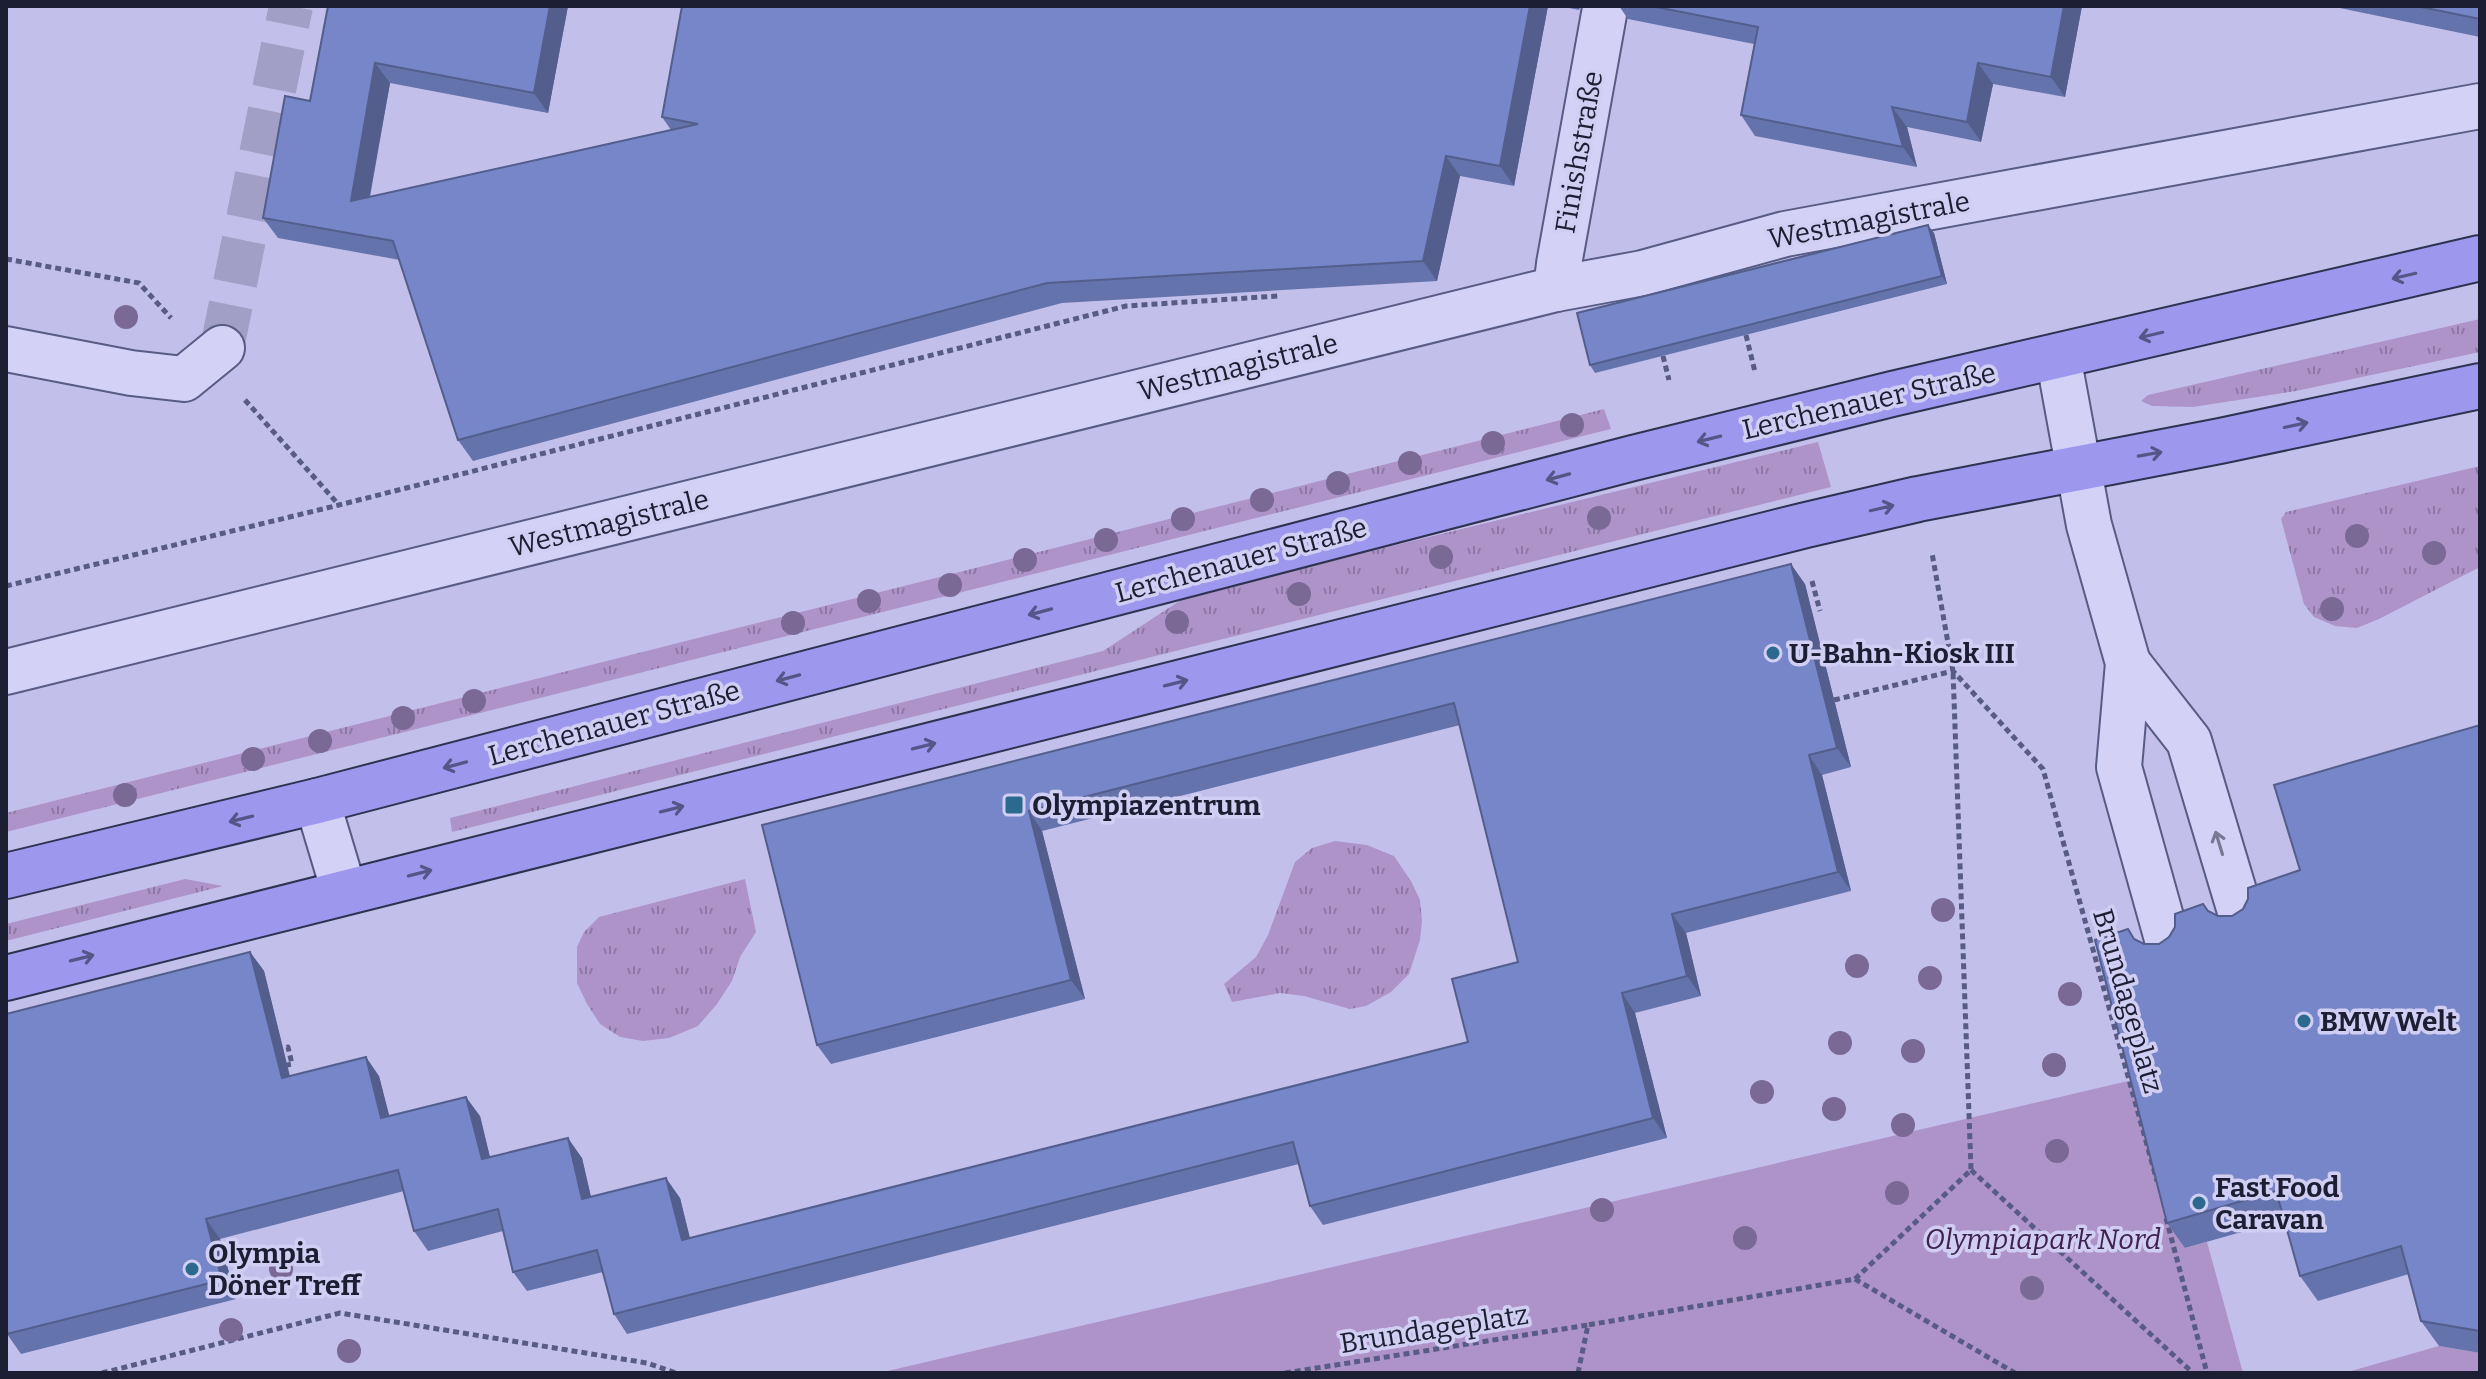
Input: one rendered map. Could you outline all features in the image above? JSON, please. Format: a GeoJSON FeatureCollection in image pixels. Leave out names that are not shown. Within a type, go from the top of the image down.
{"type":"FeatureCollection","features":[{"type":"Feature","properties":{"kind":"main road","name":"Lerchenauer Straße"},"geometry":{"type":"LineString","coordinates":[[6,876],[317,801],[1633,458],[2480,258]]}},
{"type":"Feature","properties":{"kind":"main road"},"geometry":{"type":"LineString","coordinates":[[6,978],[1806,525],[1918,499],[2220,441],[2480,386]]}},
{"type":"Feature","properties":{"kind":"lane","name":"Finishstraße"},"geometry":{"type":"LineString","coordinates":[[1556,289],[1604,14]]}},
{"type":"Feature","properties":{"kind":"lane","name":"Westmagistrale"},"geometry":{"type":"LineString","coordinates":[[6,672],[1556,289],[1643,273],[1785,234],[2480,106]]}},
{"type":"Feature","properties":{"kind":"lane"},"geometry":{"type":"LineString","coordinates":[[6,349],[131,373],[184,379],[222,348]]}},
{"type":"Feature","properties":{"kind":"lane"},"geometry":{"type":"LineString","coordinates":[[2058,356],[2089,525],[2128,663],[2119,767],[2169,946]]}},
{"type":"Feature","properties":{"kind":"lane"},"geometry":{"type":"LineString","coordinates":[[2128,663],[2189,741],[2242,918]]}},
{"type":"Feature","properties":{"kind":"lane"},"geometry":{"type":"LineString","coordinates":[[317,801],[344,891]]}},
{"type":"Feature","properties":{"kind":"path"},"geometry":{"type":"LineString","coordinates":[[6,259],[139,283]]}},
{"type":"Feature","properties":{"kind":"path"},"geometry":{"type":"LineString","coordinates":[[1746,335],[1756,376]]}},
{"type":"Feature","properties":{"kind":"path"},"geometry":{"type":"LineString","coordinates":[[1663,356],[1669,380]]}},
{"type":"Feature","properties":{"kind":"path"},"geometry":{"type":"LineString","coordinates":[[1931,546],[1953,671],[1971,1170],[2193,1373]]}},
{"type":"Feature","properties":{"kind":"path"},"geometry":{"type":"LineString","coordinates":[[1811,576],[1820,611]]}},
{"type":"Feature","properties":{"kind":"path"},"geometry":{"type":"LineString","coordinates":[[1820,697],[1834,700],[1953,671]]}},
{"type":"Feature","properties":{"kind":"path","name":"Brundageplatz"},"geometry":{"type":"LineString","coordinates":[[1953,671],[2043,769],[2160,1194]]}},
{"type":"Feature","properties":{"kind":"path"},"geometry":{"type":"LineString","coordinates":[[1824,710],[1834,700]]}},
{"type":"Feature","properties":{"kind":"path"},"geometry":{"type":"LineString","coordinates":[[271,1051],[288,1047],[292,1064],[277,1067]]}},
{"type":"Feature","properties":{"kind":"path"},"geometry":{"type":"LineString","coordinates":[[1971,1170],[1855,1279],[2015,1373]]}},
{"type":"Feature","properties":{"kind":"path"},"geometry":{"type":"LineString","coordinates":[[2164,1209],[2207,1373]]}},
{"type":"Feature","properties":{"kind":"path","name":"Brundageplatz"},"geometry":{"type":"LineString","coordinates":[[1285,1373],[1855,1279]]}},
{"type":"Feature","properties":{"kind":"path"},"geometry":{"type":"LineString","coordinates":[[102,1373],[340,1313],[647,1363],[676,1373]]}},
{"type":"Feature","properties":{"kind":"path"},"geometry":{"type":"LineString","coordinates":[[1578,1373],[1588,1325]]}},
{"type":"Feature","properties":{"kind":"green space"},"geometry":{"type":"Polygon","coordinates":[[[2480,319],[2480,352],[2296,391],[2193,407],[2152,406],[2141,401],[2148,395],[2480,319]]]}},
{"type":"Feature","properties":{"kind":"green space"},"geometry":{"type":"Polygon","coordinates":[[[1604,409],[1611,429],[6,832],[6,813],[1604,409]]]}},
{"type":"Feature","properties":{"kind":"green space"},"geometry":{"type":"Polygon","coordinates":[[[1818,442],[1831,487],[452,832],[450,818],[1103,651],[1187,596],[1818,442]]]}},
{"type":"Feature","properties":{"kind":"green space"},"geometry":{"type":"Polygon","coordinates":[[[2480,466],[2480,567],[2357,628],[2335,626],[2314,617],[2304,604],[2281,519],[2286,512],[2480,466]]]}},
{"type":"Feature","properties":{"kind":"green space"},"geometry":{"type":"Polygon","coordinates":[[[1335,841],[1367,845],[1394,856],[1411,881],[1420,900],[1422,921],[1420,940],[1409,974],[1391,992],[1366,1006],[1350,1009],[1304,996],[1280,993],[1232,1002],[1224,984],[1256,957],[1268,935],[1295,862],[1312,848],[1335,841]]]}},
{"type":"Feature","properties":{"kind":"green space"},"geometry":{"type":"Polygon","coordinates":[[[185,879],[223,886],[6,941],[6,924],[185,879]]]}},
{"type":"Feature","properties":{"kind":"green space"},"geometry":{"type":"Polygon","coordinates":[[[745,879],[756,932],[740,957],[732,981],[698,1026],[669,1038],[643,1041],[620,1037],[600,1024],[577,983],[577,947],[584,932],[599,917],[745,879]]]}},
{"type":"Feature","properties":{"kind":"green space","name":"Olympiapark Nord"},"geometry":{"type":"Polygon","coordinates":[[[2141,1078],[2186,1248],[2207,1242],[2243,1373],[879,1373],[2141,1078]]]}},
{"type":"Feature","properties":{"kind":"green space"},"geometry":{"type":"Polygon","coordinates":[[[2439,1346],[2480,1353],[2480,1373],[2344,1373],[2439,1346]]]}},
{"type":"Feature","properties":{"kind":"building"},"geometry":{"type":"Polygon","coordinates":[[[328,6],[550,6],[534,93],[375,63],[351,201],[698,124],[662,117],[682,6],[1530,6],[1500,166],[1446,156],[1423,261],[1047,283],[458,440],[393,241],[263,218],[285,96],[310,101],[328,6]]]}},
{"type":"Feature","properties":{"kind":"building"},"geometry":{"type":"Polygon","coordinates":[[[1651,6],[2064,6],[2051,77],[1978,63],[1967,122],[1892,107],[1903,147],[1741,115],[1758,27],[1651,6]]]}},
{"type":"Feature","properties":{"kind":"building"},"geometry":{"type":"Polygon","coordinates":[[[2416,6],[2480,6],[2480,19],[2416,6]]]}},
{"type":"Feature","properties":{"kind":"building"},"geometry":{"type":"Polygon","coordinates":[[[1928,225],[1942,276],[1590,365],[1577,313],[1928,225]]]}},
{"type":"Feature","properties":{"kind":"building"},"geometry":{"type":"Polygon","coordinates":[[[1791,564],[1837,748],[1809,755],[1838,872],[1672,914],[1687,976],[1622,993],[1653,1118],[1310,1206],[1293,1142],[614,1314],[597,1250],[513,1272],[498,1209],[414,1231],[398,1170],[206,1219],[222,1280],[7,1334],[6,1014],[250,952],[282,1078],[366,1057],[381,1118],[466,1097],[482,1159],[568,1138],[582,1199],[666,1178],[682,1240],[1468,1042],[1452,979],[1518,962],[1454,703],[1029,811],[1071,980],[817,1045],[762,825],[1791,564]]]}},
{"type":"Feature","properties":{"kind":"building","name":"BMW Welt"},"geometry":{"type":"Polygon","coordinates":[[[2480,725],[2480,1331],[2421,1321],[2401,1246],[2300,1276],[2276,1191],[2167,1223],[2095,940],[2128,929],[2134,939],[2144,944],[2159,944],[2169,937],[2175,927],[2175,914],[2203,904],[2218,916],[2232,916],[2243,909],[2248,899],[2248,888],[2300,870],[2274,785],[2480,725]]]}},
{"type":"Feature","properties":{"kind":"tunnel"},"geometry":{"type":"LineString","coordinates":[[222,348],[291,6]]}},
{"type":"Feature","properties":{"kind":"place","name":"U-Bahn-Kiosk III"},"geometry":{"type":"Point","coordinates":[1773,653]}},
{"type":"Feature","properties":{"kind":"place","name":"Olympiazentrum"},"geometry":{"type":"Point","coordinates":[1014,805]}},
{"type":"Feature","properties":{"kind":"place","name":"BMW Welt"},"geometry":{"type":"Point","coordinates":[2304,1021]}},
{"type":"Feature","properties":{"kind":"place","name":"Fast Food Caravan"},"geometry":{"type":"Point","coordinates":[2199,1203]}},
{"type":"Feature","properties":{"kind":"place","name":"Olympia Döner Treff"},"geometry":{"type":"Point","coordinates":[192,1269]}}]}
